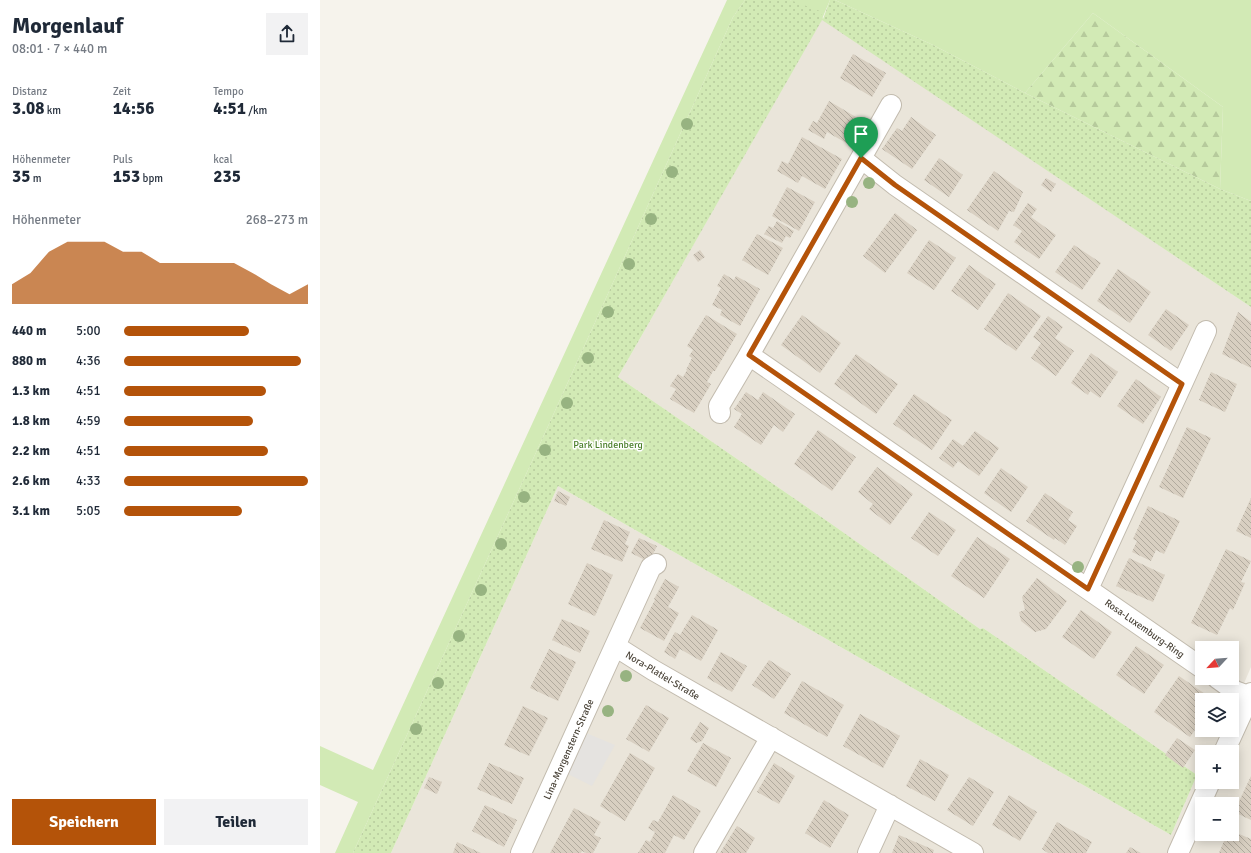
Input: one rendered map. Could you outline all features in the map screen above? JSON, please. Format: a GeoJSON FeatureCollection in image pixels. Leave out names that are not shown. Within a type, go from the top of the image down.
{"type":"FeatureCollection","features":[{"type":"Feature","properties":{"kind":"street"},"geometry":{"type":"LineString","coordinates":[[720,413],[719,406],[891,105]]}},
{"type":"Feature","properties":{"kind":"street"},"geometry":{"type":"LineString","coordinates":[[861,158],[895,185],[1182,384]]}},
{"type":"Feature","properties":{"kind":"street"},"geometry":{"type":"LineString","coordinates":[[1088,589],[1206,331]]}},
{"type":"Feature","properties":{"kind":"street","name":"Rosa-Luxemburg-Ring"},"geometry":{"type":"LineString","coordinates":[[749,355],[1195,663]]}},
{"type":"Feature","properties":{"kind":"street","name":"Nora-Platiel-Straße"},"geometry":{"type":"LineString","coordinates":[[656,564],[651,567],[615,646],[653,670],[973,853]]}},
{"type":"Feature","properties":{"kind":"street","name":"Lina-Morgenstern-Straße"},"geometry":{"type":"LineString","coordinates":[[521,853],[615,646]]}},
{"type":"Feature","properties":{"kind":"street"},"geometry":{"type":"LineString","coordinates":[[1227,685],[1235,691],[1250,695],[1227,745]]}},
{"type":"Feature","properties":{"kind":"street"},"geometry":{"type":"LineString","coordinates":[[704,853],[771,737]]}},
{"type":"Feature","properties":{"kind":"street"},"geometry":{"type":"LineString","coordinates":[[1178,853],[1207,789]]}},
{"type":"Feature","properties":{"kind":"street"},"geometry":{"type":"LineString","coordinates":[[868,853],[890,805]]}},
{"type":"Feature","properties":{"kind":"shaded area"},"geometry":{"type":"Polygon","coordinates":[[[822,19],[1251,307],[1251,667],[1239,695],[1251,701],[1251,853],[391,853],[558,486],[1171,835],[1195,780],[1195,789],[1239,789],[1239,745],[1195,745],[1195,774],[983,628],[980,629],[830,523],[618,377],[822,19]]]}},
{"type":"Feature","properties":{"kind":"shaded area"},"geometry":{"type":"Polygon","coordinates":[[[586,733],[615,745],[592,786],[566,773],[586,733]]]}},
{"type":"Feature","properties":{"kind":"green space"},"geometry":{"type":"Polygon","coordinates":[[[727,0],[745,0],[733,17],[353,853],[335,853],[358,802],[320,785],[320,746],[373,770],[727,0]]]}},
{"type":"Feature","properties":{"kind":"green space","name":"Park Lindenberg"},"geometry":{"type":"Polygon","coordinates":[[[745,0],[790,0],[820,11],[823,19],[830,0],[835,0],[933,45],[1025,93],[1220,189],[1251,201],[1251,307],[822,20],[618,377],[830,523],[980,629],[983,628],[1195,774],[1195,780],[1171,835],[558,486],[391,853],[353,853],[733,17],[745,0]]]}},
{"type":"Feature","properties":{"kind":"green space"},"geometry":{"type":"Polygon","coordinates":[[[790,0],[830,0],[822,19],[790,0]]]}},
{"type":"Feature","properties":{"kind":"green space"},"geometry":{"type":"Polygon","coordinates":[[[835,0],[1251,0],[1251,201],[1220,189],[1223,107],[1093,13],[1025,93],[933,45],[835,0]]]}},
{"type":"Feature","properties":{"kind":"green space"},"geometry":{"type":"Polygon","coordinates":[[[1093,13],[1223,107],[1220,189],[1025,93],[1093,13]]]}},
{"type":"Feature","properties":{"kind":"building"},"geometry":{"type":"Polygon","coordinates":[[[853,54],[886,73],[872,97],[840,78],[853,54]]]}},
{"type":"Feature","properties":{"kind":"building"},"geometry":{"type":"Polygon","coordinates":[[[829,101],[861,120],[848,144],[827,132],[824,139],[808,130],[813,121],[817,123],[829,101]]]}},
{"type":"Feature","properties":{"kind":"building"},"geometry":{"type":"Polygon","coordinates":[[[911,117],[936,135],[912,169],[882,149],[897,128],[902,131],[911,117]]]}},
{"type":"Feature","properties":{"kind":"building"},"geometry":{"type":"Polygon","coordinates":[[[802,137],[842,159],[825,189],[802,176],[798,183],[777,171],[782,161],[788,164],[802,137]]]}},
{"type":"Feature","properties":{"kind":"building"},"geometry":{"type":"Polygon","coordinates":[[[939,158],[963,175],[949,197],[924,180],[939,158]]]}},
{"type":"Feature","properties":{"kind":"building"},"geometry":{"type":"Polygon","coordinates":[[[994,171],[1023,192],[1014,212],[1009,211],[998,231],[967,210],[994,171]]]}},
{"type":"Feature","properties":{"kind":"building"},"geometry":{"type":"Polygon","coordinates":[[[1046,178],[1056,184],[1051,192],[1041,185],[1046,178]]]}},
{"type":"Feature","properties":{"kind":"building"},"geometry":{"type":"Polygon","coordinates":[[[787,187],[815,202],[799,231],[772,216],[787,187]]]}},
{"type":"Feature","properties":{"kind":"building"},"geometry":{"type":"Polygon","coordinates":[[[1028,203],[1037,209],[1031,217],[1056,235],[1039,259],[1014,242],[1022,231],[1013,225],[1028,203]]]}},
{"type":"Feature","properties":{"kind":"building"},"geometry":{"type":"Polygon","coordinates":[[[895,213],[917,230],[885,273],[863,256],[895,213]]]}},
{"type":"Feature","properties":{"kind":"building"},"geometry":{"type":"Polygon","coordinates":[[[777,221],[794,231],[790,238],[786,236],[782,243],[764,234],[769,226],[773,228],[777,221]]]}},
{"type":"Feature","properties":{"kind":"building"},"geometry":{"type":"Polygon","coordinates":[[[757,234],[783,248],[768,275],[742,260],[757,234]]]}},
{"type":"Feature","properties":{"kind":"building"},"geometry":{"type":"Polygon","coordinates":[[[929,240],[956,258],[934,290],[907,273],[929,240]]]}},
{"type":"Feature","properties":{"kind":"building"},"geometry":{"type":"Polygon","coordinates":[[[1074,245],[1101,263],[1082,290],[1055,272],[1074,245]]]}},
{"type":"Feature","properties":{"kind":"building"},"geometry":{"type":"Polygon","coordinates":[[[700,250],[705,257],[698,262],[693,255],[700,250]]]}},
{"type":"Feature","properties":{"kind":"building"},"geometry":{"type":"Polygon","coordinates":[[[969,265],[996,284],[978,310],[951,291],[969,265]]]}},
{"type":"Feature","properties":{"kind":"building"},"geometry":{"type":"Polygon","coordinates":[[[1118,269],[1151,292],[1130,323],[1097,301],[1118,269]]]}},
{"type":"Feature","properties":{"kind":"building"},"geometry":{"type":"Polygon","coordinates":[[[724,274],[734,280],[736,276],[760,289],[740,326],[720,315],[722,310],[712,305],[721,288],[717,286],[724,274]]]}},
{"type":"Feature","properties":{"kind":"building"},"geometry":{"type":"Polygon","coordinates":[[[1008,293],[1041,316],[1016,351],[984,329],[1008,293]]]}},
{"type":"Feature","properties":{"kind":"building"},"geometry":{"type":"Polygon","coordinates":[[[1166,309],[1189,325],[1171,351],[1148,335],[1166,309]]]}},
{"type":"Feature","properties":{"kind":"building"},"geometry":{"type":"Polygon","coordinates":[[[1238,312],[1251,322],[1251,368],[1222,354],[1238,312]]]}},
{"type":"Feature","properties":{"kind":"building"},"geometry":{"type":"Polygon","coordinates":[[[706,315],[737,334],[707,382],[711,384],[694,413],[670,399],[676,389],[670,386],[678,374],[683,377],[687,370],[692,358],[689,356],[693,350],[687,346],[706,315]]]}},
{"type":"Feature","properties":{"kind":"building"},"geometry":{"type":"Polygon","coordinates":[[[802,315],[841,343],[820,373],[781,345],[802,315]]]}},
{"type":"Feature","properties":{"kind":"building"},"geometry":{"type":"Polygon","coordinates":[[[1048,316],[1063,327],[1055,338],[1074,351],[1056,376],[1031,358],[1041,343],[1033,337],[1048,316]]]}},
{"type":"Feature","properties":{"kind":"building"},"geometry":{"type":"Polygon","coordinates":[[[1091,353],[1118,372],[1100,398],[1090,391],[1088,395],[1071,383],[1091,353]]]}},
{"type":"Feature","properties":{"kind":"building"},"geometry":{"type":"Polygon","coordinates":[[[856,354],[898,384],[876,414],[834,384],[856,354]]]}},
{"type":"Feature","properties":{"kind":"building"},"geometry":{"type":"Polygon","coordinates":[[[1211,372],[1237,384],[1225,412],[1199,400],[1211,372]]]}},
{"type":"Feature","properties":{"kind":"building"},"geometry":{"type":"Polygon","coordinates":[[[1136,379],[1161,397],[1143,424],[1117,406],[1136,379]]]}},
{"type":"Feature","properties":{"kind":"building"},"geometry":{"type":"Polygon","coordinates":[[[746,392],[758,400],[763,392],[795,414],[783,432],[774,425],[761,445],[734,427],[742,414],[734,409],[746,392]]]}},
{"type":"Feature","properties":{"kind":"building"},"geometry":{"type":"Polygon","coordinates":[[[914,394],[952,420],[932,450],[893,424],[914,394]]]}},
{"type":"Feature","properties":{"kind":"building"},"geometry":{"type":"Polygon","coordinates":[[[1187,427],[1211,438],[1183,498],[1159,487],[1187,427]]]}},
{"type":"Feature","properties":{"kind":"building"},"geometry":{"type":"Polygon","coordinates":[[[818,430],[856,457],[832,491],[794,464],[818,430]]]}},
{"type":"Feature","properties":{"kind":"building"},"geometry":{"type":"Polygon","coordinates":[[[975,431],[999,448],[979,476],[958,461],[953,468],[939,458],[953,439],[963,446],[975,431]]]}},
{"type":"Feature","properties":{"kind":"building"},"geometry":{"type":"Polygon","coordinates":[[[877,467],[913,494],[890,525],[869,509],[873,504],[858,492],[877,467]]]}},
{"type":"Feature","properties":{"kind":"building"},"geometry":{"type":"Polygon","coordinates":[[[1001,468],[1028,487],[1011,512],[984,493],[1001,468]]]}},
{"type":"Feature","properties":{"kind":"building"},"geometry":{"type":"Polygon","coordinates":[[[558,491],[570,497],[566,506],[554,501],[558,491]]]}},
{"type":"Feature","properties":{"kind":"building"},"geometry":{"type":"Polygon","coordinates":[[[1045,493],[1073,512],[1068,520],[1077,526],[1065,545],[1055,538],[1054,540],[1026,521],[1045,493]]]}},
{"type":"Feature","properties":{"kind":"building"},"geometry":{"type":"Polygon","coordinates":[[[1251,498],[1251,538],[1236,531],[1251,498]]]}},
{"type":"Feature","properties":{"kind":"building"},"geometry":{"type":"Polygon","coordinates":[[[1148,506],[1180,521],[1164,554],[1156,550],[1151,561],[1132,552],[1137,541],[1133,539],[1148,506]]]}},
{"type":"Feature","properties":{"kind":"building"},"geometry":{"type":"Polygon","coordinates":[[[929,512],[956,530],[938,556],[911,538],[929,512]]]}},
{"type":"Feature","properties":{"kind":"building"},"geometry":{"type":"Polygon","coordinates":[[[604,520],[630,532],[625,544],[629,546],[622,562],[591,549],[604,520]]]}},
{"type":"Feature","properties":{"kind":"building"},"geometry":{"type":"Polygon","coordinates":[[[977,537],[1010,559],[984,598],[951,576],[977,537]]]}},
{"type":"Feature","properties":{"kind":"building"},"geometry":{"type":"Polygon","coordinates":[[[639,538],[657,546],[649,562],[631,553],[639,538]]]}},
{"type":"Feature","properties":{"kind":"building"},"geometry":{"type":"Polygon","coordinates":[[[1226,549],[1251,561],[1241,582],[1245,583],[1233,610],[1230,608],[1217,635],[1191,623],[1226,549]]]}},
{"type":"Feature","properties":{"kind":"building"},"geometry":{"type":"Polygon","coordinates":[[[1129,558],[1165,575],[1153,602],[1116,586],[1129,558]]]}},
{"type":"Feature","properties":{"kind":"building"},"geometry":{"type":"Polygon","coordinates":[[[587,563],[613,575],[595,616],[568,604],[587,563]]]}},
{"type":"Feature","properties":{"kind":"building"},"geometry":{"type":"Polygon","coordinates":[[[1037,578],[1067,601],[1046,629],[1035,632],[1021,621],[1019,612],[1025,610],[1022,597],[1037,578]]]}},
{"type":"Feature","properties":{"kind":"building"},"geometry":{"type":"Polygon","coordinates":[[[665,579],[679,587],[668,607],[679,613],[664,641],[640,628],[665,579]]]}},
{"type":"Feature","properties":{"kind":"building"},"geometry":{"type":"Polygon","coordinates":[[[1081,610],[1112,632],[1094,659],[1062,637],[1081,610]]]}},
{"type":"Feature","properties":{"kind":"building"},"geometry":{"type":"Polygon","coordinates":[[[692,615],[718,630],[701,661],[680,649],[675,659],[664,652],[675,632],[680,635],[692,615]]]}},
{"type":"Feature","properties":{"kind":"building"},"geometry":{"type":"Polygon","coordinates":[[[562,619],[590,631],[580,653],[552,640],[562,619]]]}},
{"type":"Feature","properties":{"kind":"building"},"geometry":{"type":"Polygon","coordinates":[[[1136,646],[1164,665],[1144,694],[1116,675],[1136,646]]]}},
{"type":"Feature","properties":{"kind":"building"},"geometry":{"type":"Polygon","coordinates":[[[549,649],[576,662],[558,701],[530,688],[549,649]]]}},
{"type":"Feature","properties":{"kind":"building"},"geometry":{"type":"Polygon","coordinates":[[[721,652],[747,666],[732,692],[707,678],[721,652]]]}},
{"type":"Feature","properties":{"kind":"building"},"geometry":{"type":"Polygon","coordinates":[[[769,660],[791,674],[774,699],[752,685],[769,660]]]}},
{"type":"Feature","properties":{"kind":"building"},"geometry":{"type":"Polygon","coordinates":[[[1179,676],[1204,693],[1195,693],[1195,730],[1190,737],[1154,712],[1179,676]]]}},
{"type":"Feature","properties":{"kind":"building"},"geometry":{"type":"Polygon","coordinates":[[[802,681],[844,705],[827,737],[784,713],[802,681]]]}},
{"type":"Feature","properties":{"kind":"building"},"geometry":{"type":"Polygon","coordinates":[[[646,705],[669,718],[649,752],[626,739],[646,705]]]}},
{"type":"Feature","properties":{"kind":"building"},"geometry":{"type":"Polygon","coordinates":[[[523,706],[548,718],[529,756],[504,745],[523,706]]]}},
{"type":"Feature","properties":{"kind":"building"},"geometry":{"type":"Polygon","coordinates":[[[860,714],[900,736],[883,768],[843,746],[860,714]]]}},
{"type":"Feature","properties":{"kind":"building"},"geometry":{"type":"Polygon","coordinates":[[[700,722],[709,728],[702,741],[696,743],[690,739],[700,722]]]}},
{"type":"Feature","properties":{"kind":"building"},"geometry":{"type":"Polygon","coordinates":[[[1177,738],[1195,750],[1183,768],[1165,755],[1177,738]]]}},
{"type":"Feature","properties":{"kind":"building"},"geometry":{"type":"Polygon","coordinates":[[[703,743],[731,758],[716,787],[687,771],[703,743]]]}},
{"type":"Feature","properties":{"kind":"building"},"geometry":{"type":"Polygon","coordinates":[[[630,753],[655,768],[625,821],[600,806],[630,753]]]}},
{"type":"Feature","properties":{"kind":"building"},"geometry":{"type":"Polygon","coordinates":[[[920,759],[949,775],[935,801],[906,786],[920,759]]]}},
{"type":"Feature","properties":{"kind":"building"},"geometry":{"type":"Polygon","coordinates":[[[489,763],[524,778],[512,804],[477,789],[489,763]]]}},
{"type":"Feature","properties":{"kind":"building"},"geometry":{"type":"Polygon","coordinates":[[[774,763],[795,776],[779,804],[757,792],[774,763]]]}},
{"type":"Feature","properties":{"kind":"building"},"geometry":{"type":"Polygon","coordinates":[[[1251,776],[1251,820],[1239,814],[1239,801],[1251,776]]]}},
{"type":"Feature","properties":{"kind":"building"},"geometry":{"type":"Polygon","coordinates":[[[429,777],[442,782],[437,794],[424,788],[429,777]]]}},
{"type":"Feature","properties":{"kind":"building"},"geometry":{"type":"Polygon","coordinates":[[[969,777],[994,792],[973,826],[947,810],[969,777]]]}},
{"type":"Feature","properties":{"kind":"building"},"geometry":{"type":"Polygon","coordinates":[[[673,795],[701,811],[684,840],[674,835],[665,853],[638,853],[646,840],[650,842],[655,832],[648,828],[653,820],[658,822],[673,795]]]}},
{"type":"Feature","properties":{"kind":"building"},"geometry":{"type":"Polygon","coordinates":[[[1009,795],[1037,812],[1020,841],[992,825],[1009,795]]]}},
{"type":"Feature","properties":{"kind":"building"},"geometry":{"type":"Polygon","coordinates":[[[824,800],[849,815],[830,848],[805,833],[824,800]]]}},
{"type":"Feature","properties":{"kind":"building"},"geometry":{"type":"Polygon","coordinates":[[[485,805],[517,820],[504,847],[472,831],[485,805]]]}},
{"type":"Feature","properties":{"kind":"building"},"geometry":{"type":"Polygon","coordinates":[[[574,808],[601,822],[594,835],[601,838],[593,853],[586,853],[582,851],[581,853],[550,853],[574,808]]]}},
{"type":"Feature","properties":{"kind":"building"},"geometry":{"type":"Polygon","coordinates":[[[1057,822],[1092,842],[1086,853],[1048,853],[1042,849],[1057,822]]]}},
{"type":"Feature","properties":{"kind":"building"},"geometry":{"type":"Polygon","coordinates":[[[737,826],[755,838],[746,853],[720,853],[737,826]]]}},
{"type":"Feature","properties":{"kind":"building"},"geometry":{"type":"Polygon","coordinates":[[[1239,834],[1251,839],[1251,853],[1219,853],[1224,841],[1239,841],[1239,834]]]}},
{"type":"Feature","properties":{"kind":"building"},"geometry":{"type":"Polygon","coordinates":[[[899,835],[934,850],[933,853],[892,853],[899,835]]]}},
{"type":"Feature","properties":{"kind":"building"},"geometry":{"type":"Polygon","coordinates":[[[457,842],[481,853],[453,853],[457,842]]]}},
{"type":"Feature","properties":{"kind":"building"},"geometry":{"type":"Polygon","coordinates":[[[1130,847],[1141,853],[1126,853],[1130,847]]]}},
{"type":"Feature","properties":{"kind":"route"},"geometry":{"type":"LineString","coordinates":[[861,158],[895,185],[1182,384],[1088,589],[749,355],[861,158]]}}]}
